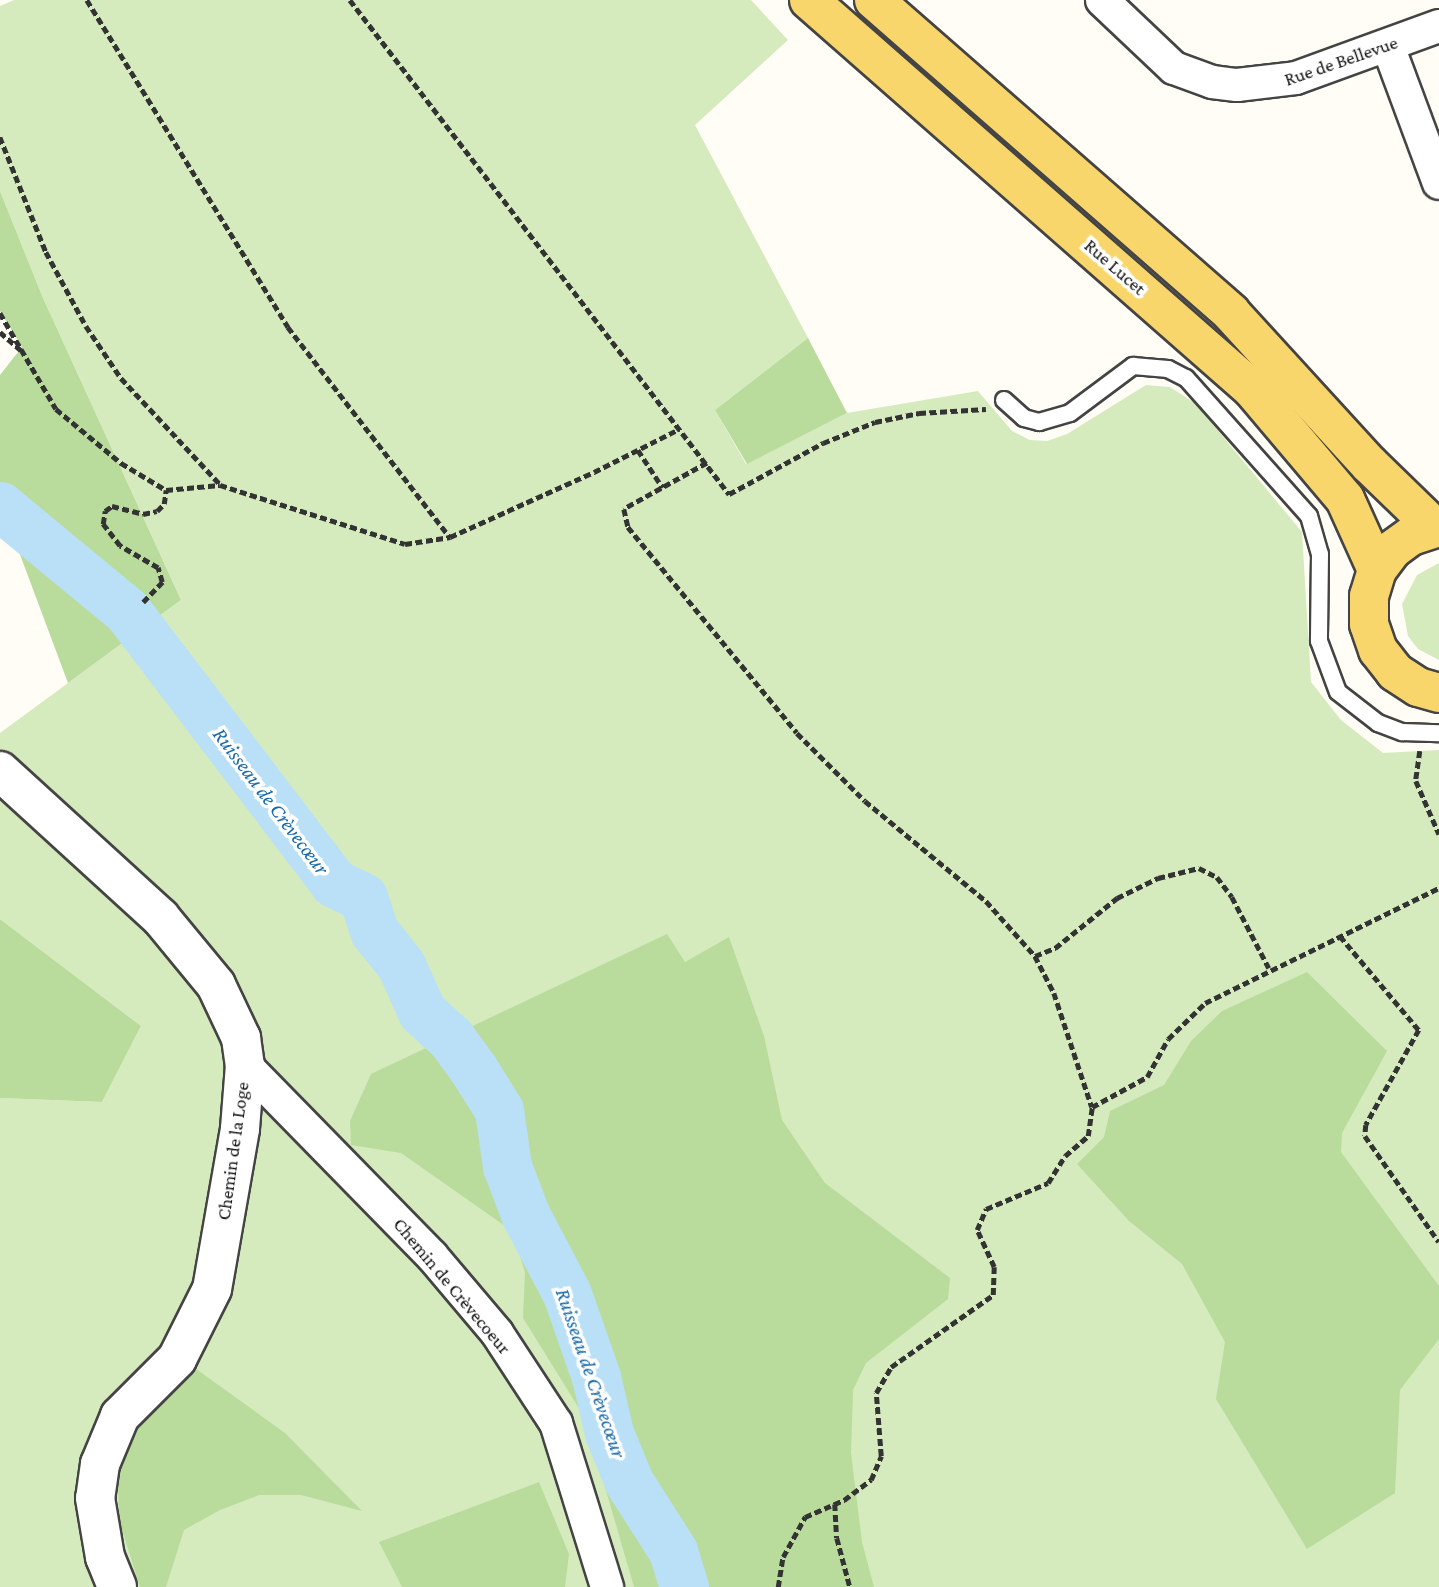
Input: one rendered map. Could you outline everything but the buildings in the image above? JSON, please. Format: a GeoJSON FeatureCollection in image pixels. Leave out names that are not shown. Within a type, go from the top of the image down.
{"type":"FeatureCollection","features":[{"type":"Feature","properties":{"kind":"main road","name":"Rue Lucet"},"geometry":{"type":"LineString","coordinates":[[809,0],[1252,389],[1345,499],[1377,570]]}},
{"type":"Feature","properties":{"kind":"main road"},"geometry":{"type":"LineString","coordinates":[[874,0],[1231,313],[1369,464],[1437,527],[1411,536],[1377,570],[1369,596],[1369,624],[1378,650],[1395,672],[1418,687],[1439,693]]}},
{"type":"Feature","properties":{"kind":"street","name":"Rue de Bellevue"},"geometry":{"type":"LineString","coordinates":[[1102,0],[1159,57],[1212,82],[1267,85],[1388,46],[1439,26]]}},
{"type":"Feature","properties":{"kind":"street"},"geometry":{"type":"LineString","coordinates":[[1388,46],[1439,183]]}},
{"type":"Feature","properties":{"kind":"street","name":"Chemin de la Loge"},"geometry":{"type":"LineString","coordinates":[[0,771],[160,917],[216,985],[241,1038],[245,1065],[240,1129],[212,1289],[197,1326],[177,1359],[120,1416],[100,1464],[95,1497],[105,1557],[117,1587]]}},
{"type":"Feature","properties":{"kind":"street","name":"Chemin de Crèvecoeur"},"geometry":{"type":"LineString","coordinates":[[245,1065],[432,1256],[498,1333],[556,1423],[607,1587]]}},
{"type":"Feature","properties":{"kind":"lane"},"geometry":{"type":"LineString","coordinates":[[1004,400],[1018,412],[1039,422],[1055,420],[1133,366],[1168,369],[1186,378],[1309,516],[1320,554],[1320,641],[1338,692],[1378,723],[1422,733],[1439,733]]}},
{"type":"Feature","properties":{"kind":"path"},"geometry":{"type":"LineString","coordinates":[[86,0],[288,327],[450,537]]}},
{"type":"Feature","properties":{"kind":"path"},"geometry":{"type":"LineString","coordinates":[[350,0],[729,494],[823,443],[875,422],[959,409],[1018,412]]}},
{"type":"Feature","properties":{"kind":"path"},"geometry":{"type":"LineString","coordinates":[[0,137],[46,252],[86,326],[121,378],[220,485]]}},
{"type":"Feature","properties":{"kind":"path"},"geometry":{"type":"LineString","coordinates":[[0,313],[29,357],[56,409],[121,463],[166,490],[220,485],[405,544],[450,537],[679,429]]}},
{"type":"Feature","properties":{"kind":"path"},"geometry":{"type":"LineString","coordinates":[[0,332],[29,357]]}},
{"type":"Feature","properties":{"kind":"path"},"geometry":{"type":"LineString","coordinates":[[638,450],[663,488]]}},
{"type":"Feature","properties":{"kind":"path"},"geometry":{"type":"LineString","coordinates":[[707,463],[624,509],[628,527],[709,631],[797,733],[864,801],[986,901],[1034,956],[1054,993],[1092,1107],[1088,1136],[1065,1156],[1048,1183],[986,1209],[980,1217],[977,1230],[997,1280],[993,1295],[891,1367],[876,1393],[881,1456],[871,1480],[835,1504],[805,1517],[783,1557],[778,1587]]}},
{"type":"Feature","properties":{"kind":"path"},"geometry":{"type":"LineString","coordinates":[[143,602],[162,582],[158,568],[120,546],[103,524],[105,510],[112,506],[143,514],[157,510],[164,504],[166,490]]}},
{"type":"Feature","properties":{"kind":"path"},"geometry":{"type":"LineString","coordinates":[[1422,733],[1416,781],[1439,834]]}},
{"type":"Feature","properties":{"kind":"path"},"geometry":{"type":"LineString","coordinates":[[1034,956],[1055,948],[1117,898],[1158,878],[1199,868],[1217,877],[1232,897],[1269,968]]}},
{"type":"Feature","properties":{"kind":"path"},"geometry":{"type":"LineString","coordinates":[[1092,1107],[1147,1077],[1168,1039],[1205,1003],[1269,968],[1439,888]]}},
{"type":"Feature","properties":{"kind":"path"},"geometry":{"type":"LineString","coordinates":[[1340,936],[1419,1030],[1366,1125],[1366,1136],[1439,1242]]}},
{"type":"Feature","properties":{"kind":"path"},"geometry":{"type":"LineString","coordinates":[[835,1504],[837,1538],[850,1587]]}},
{"type":"Feature","properties":{"kind":"green space"},"geometry":{"type":"Polygon","coordinates":[[[14,0],[751,0],[788,40],[695,125],[808,338],[715,410],[746,464],[847,413],[978,391],[1012,431],[1030,440],[1047,441],[1067,434],[1146,385],[1170,387],[1195,403],[1302,532],[1311,682],[1341,720],[1383,753],[1439,750],[1439,1587],[0,1587],[0,1098],[102,1102],[141,1026],[0,919],[0,733],[181,600],[43,298],[0,191],[0,6],[14,0]]]}},
{"type":"Feature","properties":{"kind":"green space"},"geometry":{"type":"Polygon","coordinates":[[[0,191],[43,298],[181,600],[68,683],[0,501],[0,375],[22,347],[0,311],[0,191]]]}},
{"type":"Feature","properties":{"kind":"green space"},"geometry":{"type":"Polygon","coordinates":[[[808,338],[847,413],[747,464],[715,410],[808,338]]]}},
{"type":"Feature","properties":{"kind":"green space"},"geometry":{"type":"Polygon","coordinates":[[[1439,563],[1439,660],[1418,649],[1408,636],[1402,604],[1417,575],[1439,563]]]}},
{"type":"Feature","properties":{"kind":"green space"},"geometry":{"type":"Polygon","coordinates":[[[0,919],[141,1026],[102,1102],[0,1098],[0,919]]]}},
{"type":"Feature","properties":{"kind":"green space"},"geometry":{"type":"Polygon","coordinates":[[[667,934],[685,962],[729,937],[764,1036],[782,1120],[825,1183],[950,1278],[948,1299],[866,1363],[853,1390],[851,1453],[862,1542],[874,1587],[634,1587],[585,1418],[523,1318],[525,1272],[512,1231],[401,1153],[351,1145],[350,1121],[371,1074],[667,934]]]}},
{"type":"Feature","properties":{"kind":"green space"},"geometry":{"type":"Polygon","coordinates":[[[1307,972],[1387,1051],[1342,1133],[1341,1152],[1439,1286],[1439,1339],[1400,1390],[1395,1493],[1307,1549],[1216,1399],[1225,1342],[1182,1264],[1129,1221],[1077,1164],[1104,1137],[1110,1111],[1164,1085],[1191,1041],[1222,1011],[1307,972]]]}},
{"type":"Feature","properties":{"kind":"green space"},"geometry":{"type":"Polygon","coordinates":[[[192,1366],[285,1433],[362,1511],[301,1495],[259,1495],[220,1510],[184,1530],[166,1587],[140,1587],[119,1520],[118,1483],[124,1451],[139,1420],[192,1366]]]}},
{"type":"Feature","properties":{"kind":"green space"},"geometry":{"type":"Polygon","coordinates":[[[539,1482],[569,1554],[565,1587],[402,1587],[379,1542],[539,1482]]]}},
{"type":"Feature","properties":{"kind":"waterway","name":"Ruisseau de Crèvecœur"},"geometry":{"type":"LineString","coordinates":[[0,506],[127,611],[334,883],[363,897],[374,931],[401,965],[422,1012],[450,1037],[474,1070],[499,1110],[507,1166],[525,1214],[567,1294],[596,1377],[609,1433],[629,1482],[673,1551],[684,1587]]}}]}
